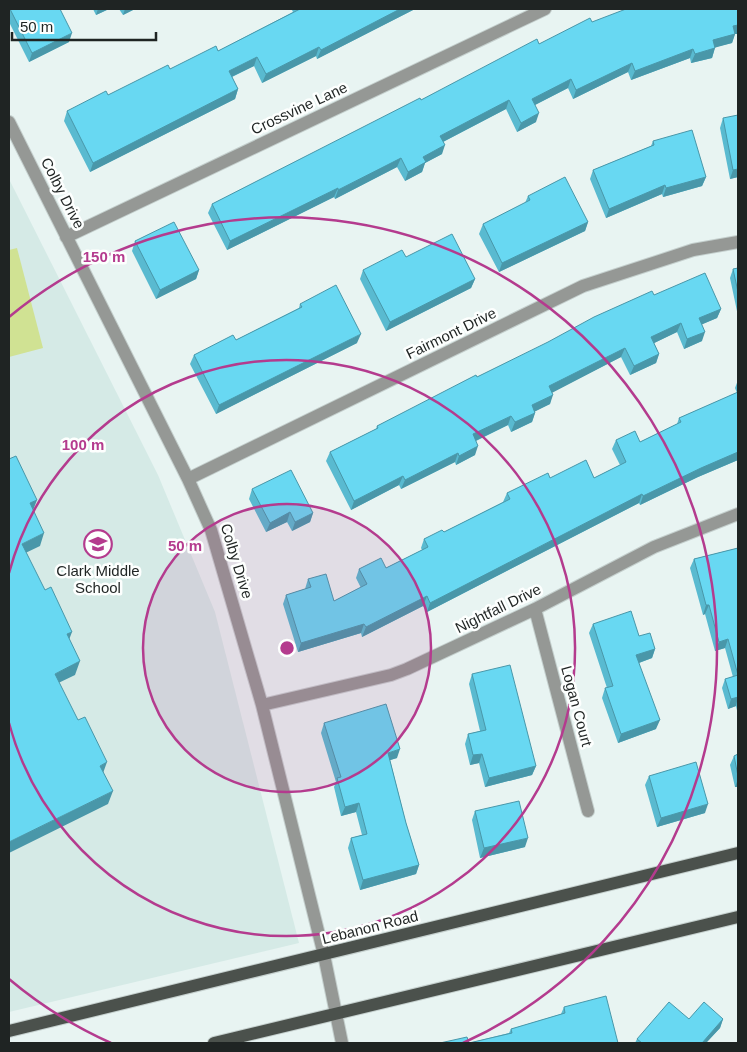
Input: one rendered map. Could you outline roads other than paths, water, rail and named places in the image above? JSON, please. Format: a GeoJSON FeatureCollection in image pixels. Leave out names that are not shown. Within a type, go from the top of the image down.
{"type":"FeatureCollection","features":[{"type":"Feature","properties":{"kind":"main road","name":"Lebanon Road"},"geometry":{"type":"LineString","coordinates":[[9,1031],[738,854]]}},
{"type":"Feature","properties":{"kind":"main road"},"geometry":{"type":"LineString","coordinates":[[214,1043],[738,917]]}},
{"type":"Feature","properties":{"kind":"street","name":"Crossvine Lane"},"geometry":{"type":"LineString","coordinates":[[66,237],[546,9]]}},
{"type":"Feature","properties":{"kind":"street","name":"Colby Drive"},"geometry":{"type":"LineString","coordinates":[[9,122],[188,479],[211,530],[262,705],[324,955],[342,1043]]}},
{"type":"Feature","properties":{"kind":"street","name":"Fairmont Drive"},"geometry":{"type":"LineString","coordinates":[[188,479],[583,286],[693,250],[738,242]]}},
{"type":"Feature","properties":{"kind":"street","name":"Nightfall Drive"},"geometry":{"type":"LineString","coordinates":[[262,705],[391,675],[407,669],[535,609],[654,547],[738,514]]}},
{"type":"Feature","properties":{"kind":"street","name":"Logan Court"},"geometry":{"type":"LineString","coordinates":[[535,609],[588,811]]}},
{"type":"Feature","properties":{"kind":"place","name":"Clark Middle School"},"geometry":{"type":"Point","coordinates":[98,544]}}]}
